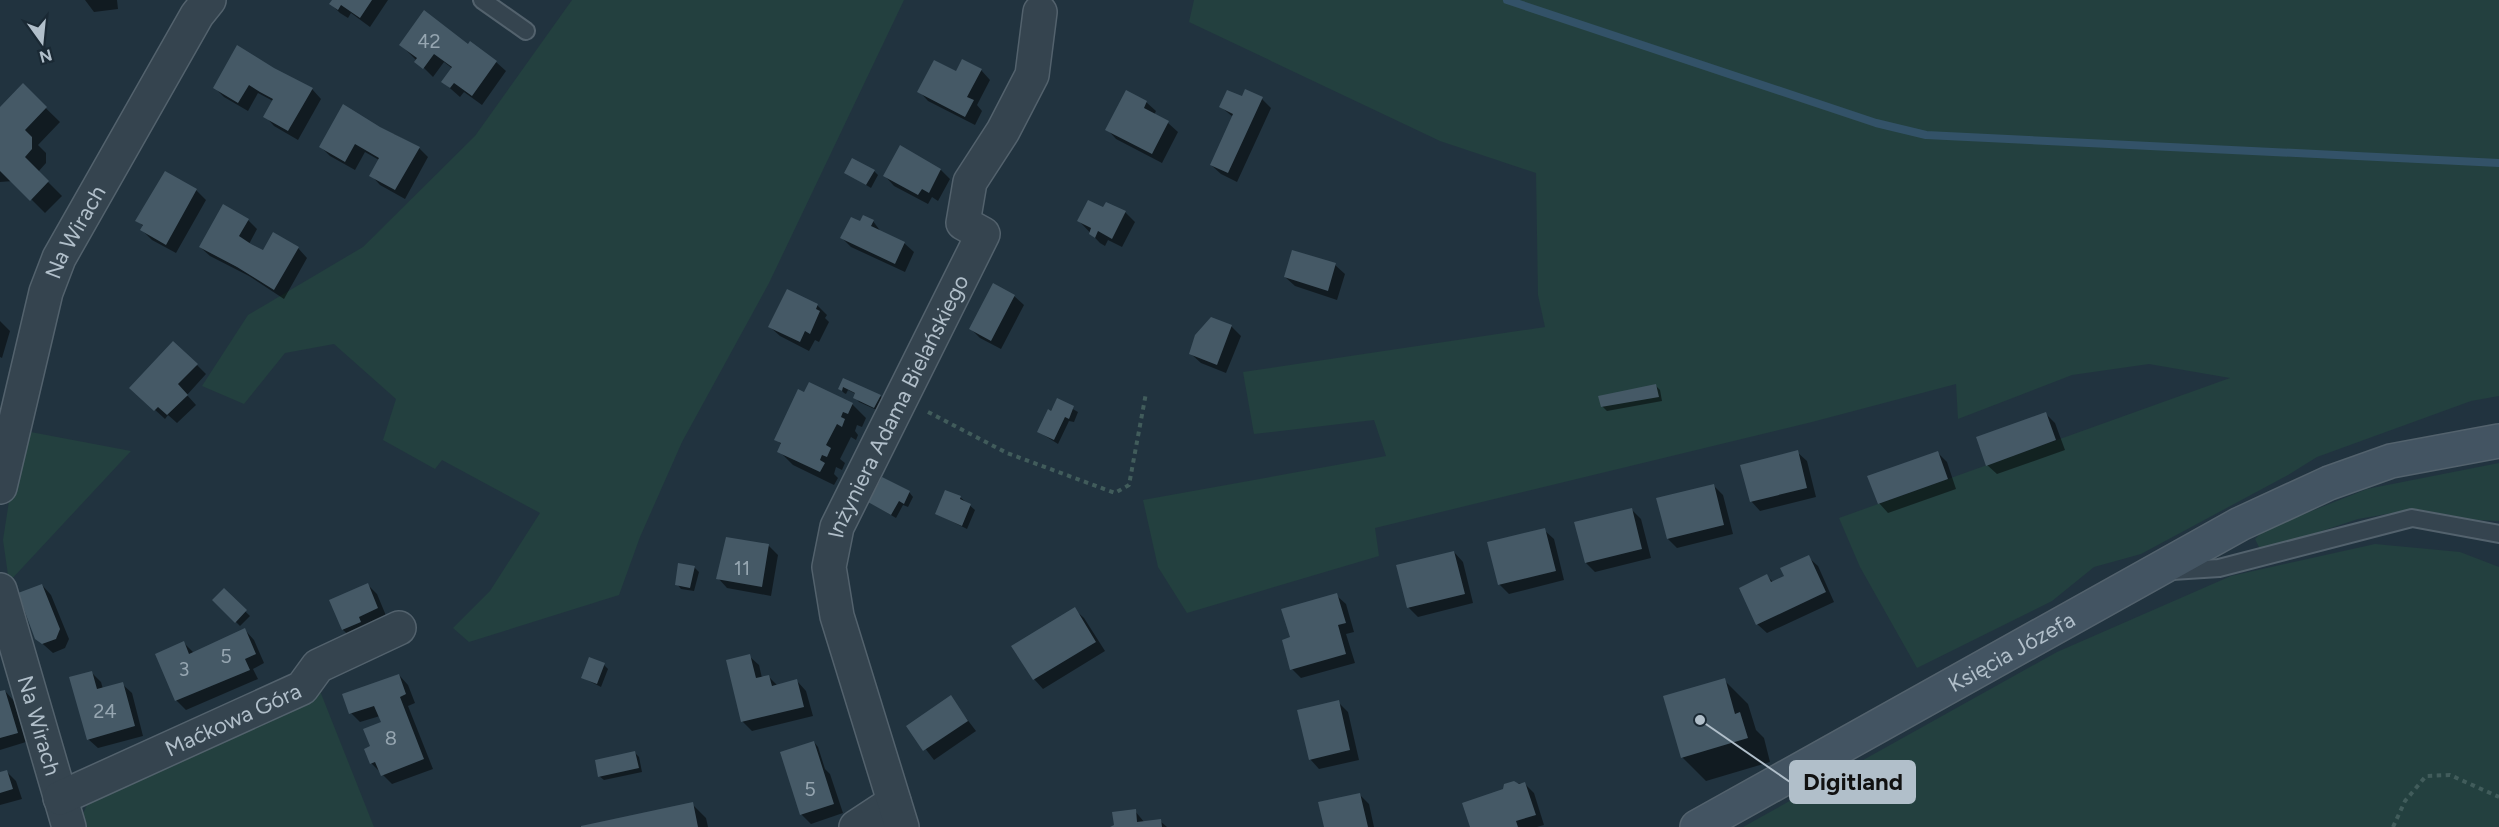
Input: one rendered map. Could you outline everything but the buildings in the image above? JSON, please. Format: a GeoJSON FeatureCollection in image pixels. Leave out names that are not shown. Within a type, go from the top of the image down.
{"type":"FeatureCollection","features":[{"type":"Feature","properties":{"kind":"street","name":"Na Wirach"},"geometry":{"type":"LineString","coordinates":[[0,488],[46,292],[59,258],[197,15],[209,0]]}},
{"type":"Feature","properties":{"kind":"street","name":"Inżyniera Adama Bielańskiego"},"geometry":{"type":"LineString","coordinates":[[898,815],[837,616],[829,567],[837,527],[983,234],[963,223],[970,182],[1003,131],[1032,75],[1040,12]]}},
{"type":"Feature","properties":{"kind":"street","name":"Księcia Józefa"},"geometry":{"type":"LineString","coordinates":[[1697,827],[2240,524],[2329,483],[2391,461],[2499,441]]}},
{"type":"Feature","properties":{"kind":"street","name":"Na Wirach"},"geometry":{"type":"LineString","coordinates":[[0,590],[65,812]]}},
{"type":"Feature","properties":{"kind":"street","name":"Maćkowa Góra"},"geometry":{"type":"LineString","coordinates":[[65,812],[302,688],[318,666],[399,628]]}},
{"type":"Feature","properties":{"kind":"street"},"geometry":{"type":"LineString","coordinates":[[856,827],[898,815]]}},
{"type":"Feature","properties":{"kind":"lane"},"geometry":{"type":"LineString","coordinates":[[482,0],[526,31]]}},
{"type":"Feature","properties":{"kind":"lane"},"geometry":{"type":"LineString","coordinates":[[2152,573],[2219,568],[2412,518],[2499,534]]}},
{"type":"Feature","properties":{"kind":"path"},"geometry":{"type":"LineString","coordinates":[[900,397],[1007,453],[1114,493],[1129,485],[1146,393]]}},
{"type":"Feature","properties":{"kind":"path"},"geometry":{"type":"LineString","coordinates":[[2393,827],[2404,801],[2426,776],[2450,775],[2499,797]]}},
{"type":"Feature","properties":{"kind":"green space"},"geometry":{"type":"Polygon","coordinates":[[[572,0],[904,0],[769,283],[682,442],[640,537],[619,595],[469,642],[453,628],[490,591],[540,513],[442,460],[435,469],[383,440],[396,399],[334,344],[285,353],[244,404],[202,386],[248,315],[363,247],[475,136],[572,0]]]}},
{"type":"Feature","properties":{"kind":"green space"},"geometry":{"type":"Polygon","coordinates":[[[1194,0],[2499,0],[2499,396],[2471,401],[2317,457],[2141,554],[2094,567],[2052,601],[1917,668],[1860,567],[1839,518],[2230,378],[2149,364],[2072,375],[1958,419],[1956,384],[1812,422],[1375,528],[1379,556],[1187,613],[1158,567],[1143,500],[1386,456],[1374,420],[1254,434],[1243,372],[1545,327],[1538,295],[1536,173],[1440,141],[1189,22],[1194,0]]]}},
{"type":"Feature","properties":{"kind":"green space"},"geometry":{"type":"Polygon","coordinates":[[[20,430],[131,451],[9,582],[3,540],[20,430]]]}},
{"type":"Feature","properties":{"kind":"green space"},"geometry":{"type":"Polygon","coordinates":[[[2499,463],[2499,521],[2477,520],[2416,509],[2358,519],[2273,547],[2259,547],[2255,539],[2264,530],[2367,489],[2499,463]]]}},
{"type":"Feature","properties":{"kind":"green space"},"geometry":{"type":"Polygon","coordinates":[[[2375,544],[2460,552],[2499,567],[2499,827],[1743,827],[2057,652],[2231,576],[2375,544]]]}},
{"type":"Feature","properties":{"kind":"green space"},"geometry":{"type":"Polygon","coordinates":[[[320,691],[374,827],[82,827],[80,820],[93,792],[320,691]]]}},
{"type":"Feature","properties":{"kind":"waterway"},"geometry":{"type":"LineString","coordinates":[[1507,0],[1876,123],[1926,135],[2499,163]]}},
{"type":"Feature","properties":{"kind":"place","name":"Digitland"},"geometry":{"type":"Point","coordinates":[1700,720]}}]}
